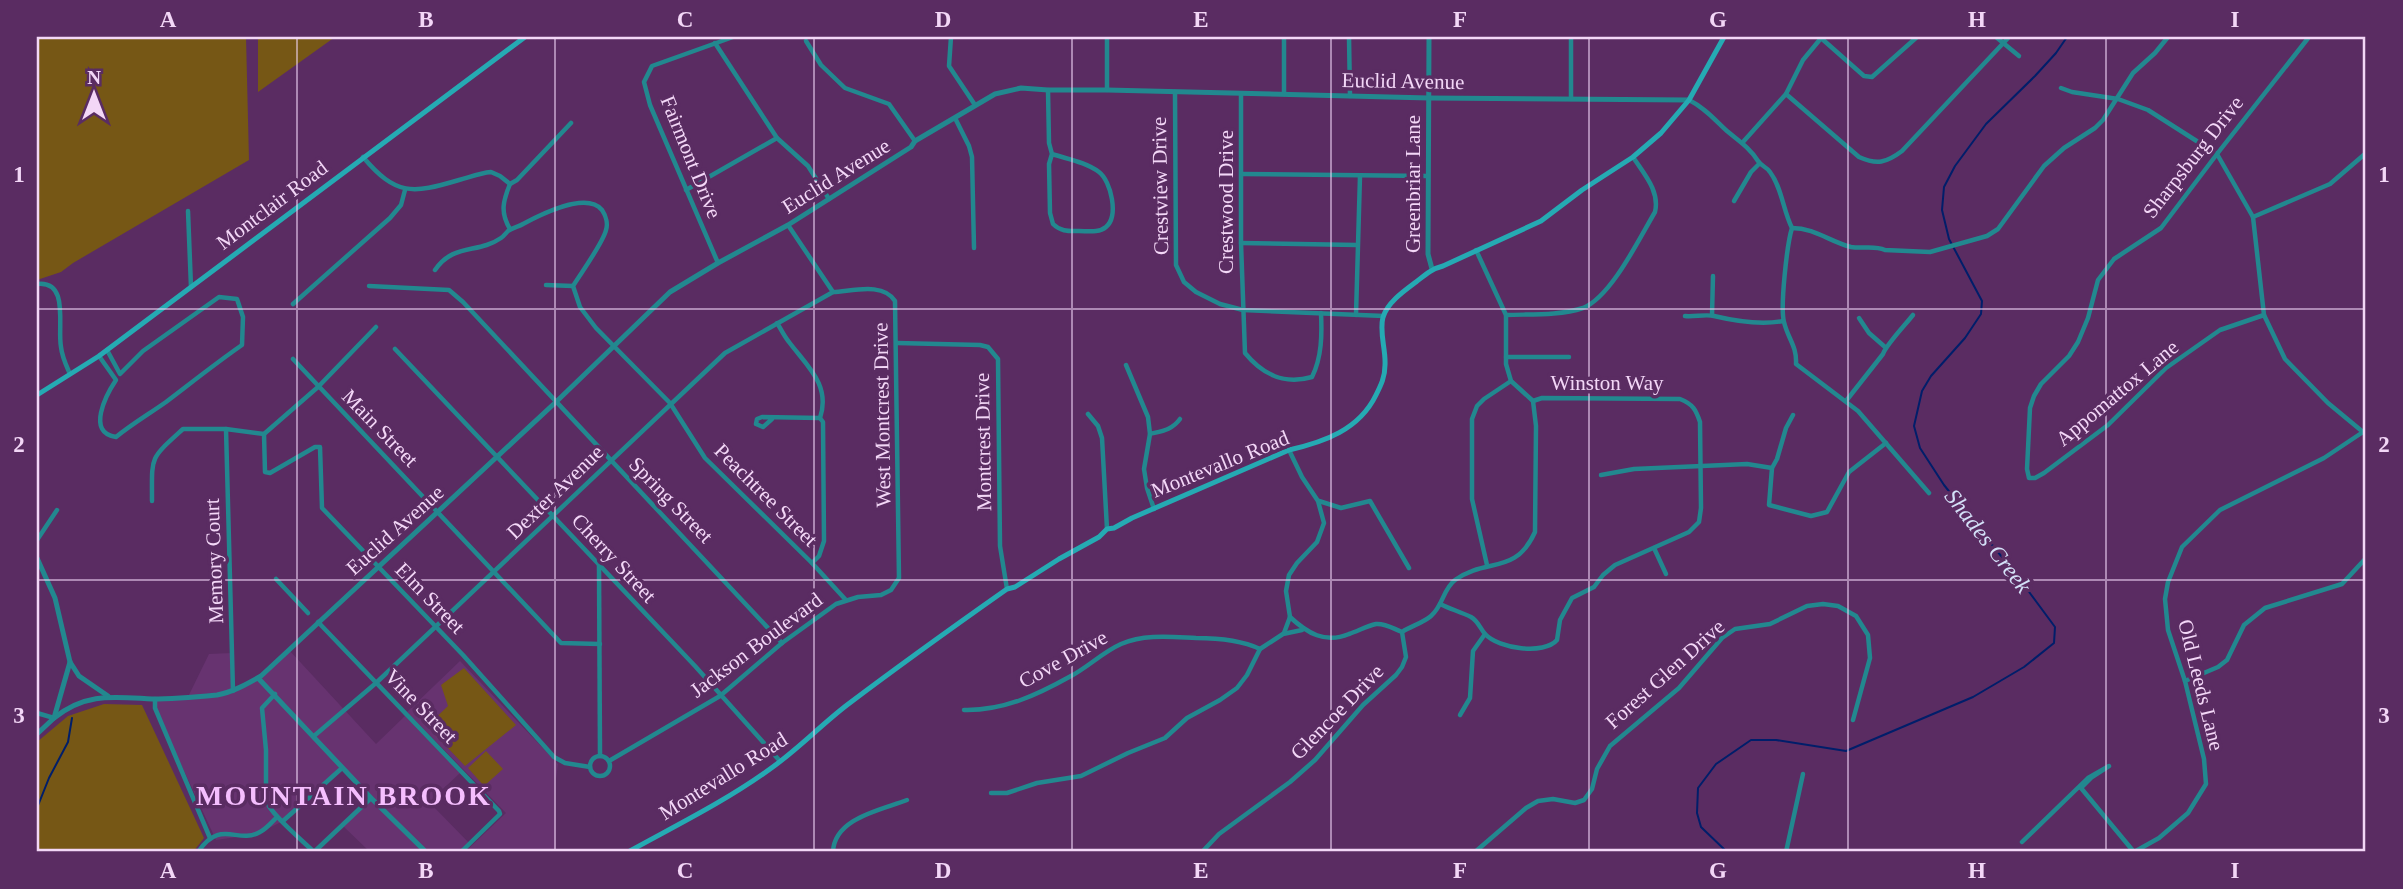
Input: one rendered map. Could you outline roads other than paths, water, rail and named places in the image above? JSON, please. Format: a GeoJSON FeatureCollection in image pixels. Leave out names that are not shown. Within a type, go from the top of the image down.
{"type":"FeatureCollection","features":[{"type":"Feature","properties":{"kind":"main road","name":"Montclair Road"},"geometry":{"type":"LineString","coordinates":[[37,395],[107,350],[524,37]]}},
{"type":"Feature","properties":{"kind":"main road"},"geometry":{"type":"LineString","coordinates":[[1384,316],[1393,300],[1432,268],[1443,266],[1541,221],[1633,157],[1661,134],[1689,100],[1724,37]]}},
{"type":"Feature","properties":{"kind":"main road","name":"Montevallo Road"},"geometry":{"type":"LineString","coordinates":[[628,852],[734,793],[773,767],[845,707],[1007,589],[1099,537],[1107,529],[1115,528],[1289,450],[1337,435],[1357,422],[1371,404],[1384,379],[1384,316]]}},
{"type":"Feature","properties":{"kind":"street","name":"Fairmont Drive"},"geometry":{"type":"LineString","coordinates":[[718,263],[650,105],[644,82],[652,66],[733,37]]}},
{"type":"Feature","properties":{"kind":"street"},"geometry":{"type":"LineString","coordinates":[[951,37],[949,66],[975,105]]}},
{"type":"Feature","properties":{"kind":"street"},"geometry":{"type":"LineString","coordinates":[[1107,37],[1107,90]]}},
{"type":"Feature","properties":{"kind":"street"},"geometry":{"type":"LineString","coordinates":[[1284,37],[1284,94]]}},
{"type":"Feature","properties":{"kind":"street"},"geometry":{"type":"LineString","coordinates":[[1349,37],[1350,96]]}},
{"type":"Feature","properties":{"kind":"street","name":"Greenbriar Lane"},"geometry":{"type":"LineString","coordinates":[[1429,37],[1428,254],[1432,268]]}},
{"type":"Feature","properties":{"kind":"street"},"geometry":{"type":"LineString","coordinates":[[1571,99],[1572,37]]}},
{"type":"Feature","properties":{"kind":"street"},"geometry":{"type":"LineString","coordinates":[[1743,142],[1786,94],[1803,60],[1822,37],[1864,76],[1872,77],[1917,37]]}},
{"type":"Feature","properties":{"kind":"street"},"geometry":{"type":"LineString","coordinates":[[1996,37],[2019,56]]}},
{"type":"Feature","properties":{"kind":"street"},"geometry":{"type":"LineString","coordinates":[[1786,94],[1859,157],[1881,163],[1902,150],[2009,37]]}},
{"type":"Feature","properties":{"kind":"street"},"geometry":{"type":"LineString","coordinates":[[1792,228],[1814,230],[1855,248],[1878,247],[1885,250],[1930,252],[1987,236],[1998,229],[2044,166],[2103,120],[2133,73],[2168,37]]}},
{"type":"Feature","properties":{"kind":"street","name":"Sharpsburg Drive"},"geometry":{"type":"LineString","coordinates":[[2029,478],[2029,419],[2034,396],[2041,384],[2069,356],[2078,342],[2088,318],[2098,280],[2114,259],[2161,228],[2309,37]]}},
{"type":"Feature","properties":{"kind":"street"},"geometry":{"type":"LineString","coordinates":[[806,41],[821,65],[845,89],[889,104],[915,141]]}},
{"type":"Feature","properties":{"kind":"street"},"geometry":{"type":"LineString","coordinates":[[715,43],[777,138],[808,166],[830,199]]}},
{"type":"Feature","properties":{"kind":"street","name":"Euclid Avenue"},"geometry":{"type":"LineString","coordinates":[[108,696],[155,699],[218,695],[233,691],[258,678],[438,513],[670,292],[788,225],[911,147],[915,141],[995,94],[1021,88],[1429,98],[1689,100]]}},
{"type":"Feature","properties":{"kind":"street"},"geometry":{"type":"LineString","coordinates":[[2061,88],[2118,99],[2148,110],[2217,154],[2253,217],[2264,315],[2285,359],[2328,403],[2365,431]]}},
{"type":"Feature","properties":{"kind":"street"},"geometry":{"type":"LineString","coordinates":[[1048,90],[1049,143],[1052,154],[1049,164],[1050,213],[1053,224],[1065,231],[1104,229],[1111,218],[1111,191],[1107,181],[1091,167],[1052,154]]}},
{"type":"Feature","properties":{"kind":"street","name":"Crestview Drive"},"geometry":{"type":"LineString","coordinates":[[1175,92],[1176,265],[1184,282],[1213,301],[1244,310],[1384,316]]}},
{"type":"Feature","properties":{"kind":"street","name":"Crestwood Drive"},"geometry":{"type":"LineString","coordinates":[[1241,94],[1241,243],[1245,353],[1255,365],[1272,377],[1298,381],[1312,377],[1317,366],[1322,335],[1321,313]]}},
{"type":"Feature","properties":{"kind":"street"},"geometry":{"type":"LineString","coordinates":[[1689,100],[1702,106],[1743,142],[1759,164],[1769,171],[1774,181],[1792,228],[1786,259],[1783,321],[1797,351],[1797,365],[1846,401],[1929,493]]}},
{"type":"Feature","properties":{"kind":"street"},"geometry":{"type":"LineString","coordinates":[[955,118],[970,146],[972,157],[974,248]]}},
{"type":"Feature","properties":{"kind":"street"},"geometry":{"type":"LineString","coordinates":[[510,229],[503,212],[503,201],[510,184],[517,180],[571,123]]}},
{"type":"Feature","properties":{"kind":"street"},"geometry":{"type":"LineString","coordinates":[[686,190],[777,138]]}},
{"type":"Feature","properties":{"kind":"street"},"geometry":{"type":"LineString","coordinates":[[2253,217],[2330,184],[2366,153]]}},
{"type":"Feature","properties":{"kind":"street"},"geometry":{"type":"LineString","coordinates":[[363,157],[381,177],[405,190],[431,188],[483,173],[500,176],[510,184]]}},
{"type":"Feature","properties":{"kind":"street"},"geometry":{"type":"LineString","coordinates":[[1506,315],[1580,309],[1605,292],[1655,212],[1657,204],[1655,193],[1633,157]]}},
{"type":"Feature","properties":{"kind":"street"},"geometry":{"type":"LineString","coordinates":[[1734,201],[1751,172],[1759,164]]}},
{"type":"Feature","properties":{"kind":"street"},"geometry":{"type":"LineString","coordinates":[[1242,174],[1428,176]]}},
{"type":"Feature","properties":{"kind":"street"},"geometry":{"type":"LineString","coordinates":[[1356,314],[1360,175]]}},
{"type":"Feature","properties":{"kind":"street"},"geometry":{"type":"LineString","coordinates":[[293,304],[390,218],[401,205],[405,190]]}},
{"type":"Feature","properties":{"kind":"street"},"geometry":{"type":"LineString","coordinates":[[435,270],[455,252],[490,243],[540,214],[581,202],[601,209],[607,219],[606,232],[573,286],[546,285]]}},
{"type":"Feature","properties":{"kind":"street"},"geometry":{"type":"LineString","coordinates":[[188,211],[191,288]]}},
{"type":"Feature","properties":{"kind":"street"},"geometry":{"type":"LineString","coordinates":[[788,225],[833,292]]}},
{"type":"Feature","properties":{"kind":"street"},"geometry":{"type":"LineString","coordinates":[[1241,243],[1357,244]]}},
{"type":"Feature","properties":{"kind":"street"},"geometry":{"type":"LineString","coordinates":[[1402,632],[1431,617],[1447,587],[1454,581],[1488,565],[1501,565],[1516,559],[1529,546],[1535,533],[1536,426],[1533,401],[1511,381],[1506,357],[1506,315],[1476,249]]}},
{"type":"Feature","properties":{"kind":"street"},"geometry":{"type":"LineString","coordinates":[[1712,315],[1713,276]]}},
{"type":"Feature","properties":{"kind":"street"},"geometry":{"type":"LineString","coordinates":[[37,284],[45,283],[55,288],[59,297],[60,345],[70,374]]}},
{"type":"Feature","properties":{"kind":"street","name":"Spring Street"},"geometry":{"type":"LineString","coordinates":[[369,286],[449,290],[463,302],[782,643]]}},
{"type":"Feature","properties":{"kind":"street","name":"Peachtree Street"},"geometry":{"type":"LineString","coordinates":[[573,286],[580,307],[596,328],[684,422],[705,458],[845,599]]}},
{"type":"Feature","properties":{"kind":"street","name":"West Montcrest Drive"},"geometry":{"type":"LineString","coordinates":[[833,292],[883,290],[891,294],[897,308],[900,569],[899,578],[891,590]]}},
{"type":"Feature","properties":{"kind":"street","name":"Dexter Avenue"},"geometry":{"type":"LineString","coordinates":[[314,736],[376,683],[725,353],[833,292]]}},
{"type":"Feature","properties":{"kind":"street"},"geometry":{"type":"LineString","coordinates":[[219,297],[237,299],[243,317],[242,345],[116,437],[102,431],[100,424],[106,401],[120,373],[143,351],[219,297]]}},
{"type":"Feature","properties":{"kind":"street"},"geometry":{"type":"LineString","coordinates":[[1685,317],[1712,315],[1733,320],[1773,323],[1783,321]]}},
{"type":"Feature","properties":{"kind":"street"},"geometry":{"type":"LineString","coordinates":[[1846,401],[1885,347],[1913,315]]}},
{"type":"Feature","properties":{"kind":"street","name":"Appomattox Lane"},"geometry":{"type":"LineString","coordinates":[[2029,478],[2044,473],[2108,425],[2166,368],[2220,330],[2264,315]]}},
{"type":"Feature","properties":{"kind":"street"},"geometry":{"type":"LineString","coordinates":[[1859,318],[1875,341],[1885,347]]}},
{"type":"Feature","properties":{"kind":"street"},"geometry":{"type":"LineString","coordinates":[[777,323],[788,342],[817,377],[822,388],[824,541],[819,556],[812,563]]}},
{"type":"Feature","properties":{"kind":"street"},"geometry":{"type":"LineString","coordinates":[[152,501],[152,463],[156,454],[183,429],[226,429],[264,434],[318,387],[376,327]]}},
{"type":"Feature","properties":{"kind":"street","name":"Montcrest Drive"},"geometry":{"type":"LineString","coordinates":[[897,343],[979,345],[988,347],[998,359],[1000,546],[1007,589]]}},
{"type":"Feature","properties":{"kind":"street","name":"Cherry Street"},"geometry":{"type":"LineString","coordinates":[[395,349],[779,760]]}},
{"type":"Feature","properties":{"kind":"street"},"geometry":{"type":"LineString","coordinates":[[107,350],[120,373]]}},
{"type":"Feature","properties":{"kind":"street"},"geometry":{"type":"LineString","coordinates":[[99,355],[116,380]]}},
{"type":"Feature","properties":{"kind":"street"},"geometry":{"type":"LineString","coordinates":[[1506,357],[1569,357]]}},
{"type":"Feature","properties":{"kind":"street","name":"Main Street"},"geometry":{"type":"LineString","coordinates":[[293,359],[561,643],[600,644]]}},
{"type":"Feature","properties":{"kind":"street"},"geometry":{"type":"LineString","coordinates":[[1126,365],[1148,418],[1150,433],[1144,469],[1146,488],[1154,509]]}},
{"type":"Feature","properties":{"kind":"street"},"geometry":{"type":"LineString","coordinates":[[1488,565],[1472,499],[1472,419],[1477,407],[1484,400],[1511,381]]}},
{"type":"Feature","properties":{"kind":"street","name":"Winston Way"},"geometry":{"type":"LineString","coordinates":[[1440,604],[1472,618],[1485,634],[1514,648],[1547,648],[1557,640],[1560,620],[1572,598],[1594,587],[1615,565],[1689,532],[1699,522],[1700,422],[1695,409],[1687,401],[1542,398],[1533,401]]}},
{"type":"Feature","properties":{"kind":"street"},"geometry":{"type":"LineString","coordinates":[[1088,414],[1098,426],[1102,438],[1107,529]]}},
{"type":"Feature","properties":{"kind":"street"},"geometry":{"type":"LineString","coordinates":[[1793,415],[1772,468],[1769,505],[1818,516],[1827,512],[1849,472],[1886,443]]}},
{"type":"Feature","properties":{"kind":"street"},"geometry":{"type":"LineString","coordinates":[[772,419],[821,418]]}},
{"type":"Feature","properties":{"kind":"street"},"geometry":{"type":"LineString","coordinates":[[1150,433],[1165,431],[1180,419]]}},
{"type":"Feature","properties":{"kind":"street","name":"Memory Court"},"geometry":{"type":"LineString","coordinates":[[226,429],[233,691]]}},
{"type":"Feature","properties":{"kind":"street","name":"Old Leeds Lane"},"geometry":{"type":"LineString","coordinates":[[2134,852],[2159,838],[2183,818],[2191,810],[2206,784],[2204,759],[2185,681],[2168,630],[2165,599],[2168,582],[2182,547],[2220,510],[2324,458],[2365,431]]}},
{"type":"Feature","properties":{"kind":"street","name":"Elm Street"},"geometry":{"type":"LineString","coordinates":[[264,434],[265,472],[270,473],[315,447],[320,447],[322,508],[436,627],[554,757],[565,763],[590,767]]}},
{"type":"Feature","properties":{"kind":"street"},"geometry":{"type":"LineString","coordinates":[[1283,634],[1290,617],[1286,591],[1289,575],[1297,562],[1317,542],[1324,523],[1318,501],[1289,450]]}},
{"type":"Feature","properties":{"kind":"street"},"geometry":{"type":"LineString","coordinates":[[1601,475],[1634,469],[1747,464],[1772,468]]}},
{"type":"Feature","properties":{"kind":"street"},"geometry":{"type":"LineString","coordinates":[[1318,501],[1341,509],[1370,502],[1409,568]]}},
{"type":"Feature","properties":{"kind":"street"},"geometry":{"type":"LineString","coordinates":[[37,540],[57,510]]}},
{"type":"Feature","properties":{"kind":"street"},"geometry":{"type":"LineString","coordinates":[[1654,548],[1666,574]]}},
{"type":"Feature","properties":{"kind":"street"},"geometry":{"type":"LineString","coordinates":[[37,558],[55,598],[71,662],[79,676],[108,696]]}},
{"type":"Feature","properties":{"kind":"street"},"geometry":{"type":"LineString","coordinates":[[2185,681],[2218,667],[2227,660],[2244,625],[2265,608],[2342,583],[2366,558]]}},
{"type":"Feature","properties":{"kind":"street"},"geometry":{"type":"LineString","coordinates":[[598,564],[600,756]]}},
{"type":"Feature","properties":{"kind":"street"},"geometry":{"type":"LineString","coordinates":[[276,579],[308,613]]}},
{"type":"Feature","properties":{"kind":"street","name":"Jackson Boulevard"},"geometry":{"type":"LineString","coordinates":[[590,767],[595,774],[604,775],[610,767],[609,761],[720,696],[782,643],[845,599],[875,597],[891,590]]}},
{"type":"Feature","properties":{"kind":"street","name":"Forest Glen Drive"},"geometry":{"type":"LineString","coordinates":[[1475,852],[1526,808],[1538,801],[1553,799],[1575,803],[1584,800],[1592,789],[1597,769],[1610,746],[1679,688],[1722,638],[1735,629],[1770,624],[1807,606],[1823,604],[1838,606],[1856,616],[1868,635],[1870,658],[1853,720]]}},
{"type":"Feature","properties":{"kind":"street"},"geometry":{"type":"LineString","coordinates":[[1290,617],[1303,630]]}},
{"type":"Feature","properties":{"kind":"street","name":"Vine Street"},"geometry":{"type":"LineString","coordinates":[[318,622],[500,814],[461,852]]}},
{"type":"Feature","properties":{"kind":"street","name":"Glencoe Drive"},"geometry":{"type":"LineString","coordinates":[[1202,852],[1219,834],[1290,782],[1315,760],[1363,705],[1396,675],[1406,657],[1402,632],[1384,625],[1375,624],[1342,637],[1324,639],[1303,630]]}},
{"type":"Feature","properties":{"kind":"street"},"geometry":{"type":"LineString","coordinates":[[992,793],[1007,793],[1037,783],[1080,776],[1165,738],[1187,718],[1237,688],[1255,663],[1260,649],[1283,634],[1303,630]]}},
{"type":"Feature","properties":{"kind":"street"},"geometry":{"type":"LineString","coordinates":[[1460,715],[1470,698],[1473,651],[1485,634]]}},
{"type":"Feature","properties":{"kind":"street","name":"Cove Drive"},"geometry":{"type":"LineString","coordinates":[[964,710],[985,710],[1013,703],[1072,676],[1122,644],[1152,636],[1210,638],[1240,642],[1260,649]]}},
{"type":"Feature","properties":{"kind":"street"},"geometry":{"type":"LineString","coordinates":[[54,718],[71,662]]}},
{"type":"Feature","properties":{"kind":"street"},"geometry":{"type":"LineString","coordinates":[[258,678],[426,852]]}},
{"type":"Feature","properties":{"kind":"street"},"geometry":{"type":"LineString","coordinates":[[275,694],[262,708],[267,807],[314,852],[371,798]]}},
{"type":"Feature","properties":{"kind":"street"},"geometry":{"type":"LineString","coordinates":[[37,734],[54,718],[73,706],[108,696]]}},
{"type":"Feature","properties":{"kind":"street"},"geometry":{"type":"LineString","coordinates":[[155,699],[157,713],[210,838]]}},
{"type":"Feature","properties":{"kind":"street"},"geometry":{"type":"LineString","coordinates":[[37,713],[54,718]]}},
{"type":"Feature","properties":{"kind":"street"},"geometry":{"type":"LineString","coordinates":[[600,756],[609,761]]}},
{"type":"Feature","properties":{"kind":"street"},"geometry":{"type":"LineString","coordinates":[[590,767],[592,760],[600,756]]}},
{"type":"Feature","properties":{"kind":"street"},"geometry":{"type":"LineString","coordinates":[[2022,842],[2088,778],[2109,766],[2081,788],[2134,852]]}},
{"type":"Feature","properties":{"kind":"street"},"geometry":{"type":"LineString","coordinates":[[283,821],[342,768]]}},
{"type":"Feature","properties":{"kind":"street"},"geometry":{"type":"LineString","coordinates":[[1786,852],[1803,774]]}},
{"type":"Feature","properties":{"kind":"street"},"geometry":{"type":"LineString","coordinates":[[833,852],[836,837],[850,822],[907,800]]}},
{"type":"Feature","properties":{"kind":"street"},"geometry":{"type":"LineString","coordinates":[[198,852],[210,838],[219,835],[257,834],[277,817]]}},
{"type":"Feature","properties":{"kind":"waterway","name":"Shades Creek"},"geometry":{"type":"LineString","coordinates":[[1727,852],[1701,827],[1697,813],[1698,788],[1716,764],[1751,740],[1776,740],[1846,751],[1973,697],[2024,667],[2054,643],[2055,627],[1944,485],[1920,448],[1914,426],[1922,391],[1981,314],[1982,301],[1949,239],[1942,210],[1944,187],[1955,166],[1986,124],[2035,76],[2067,37]]}},
{"type":"Feature","properties":{"kind":"waterway"},"geometry":{"type":"LineString","coordinates":[[37,808],[68,742],[72,718]]}},
{"type":"Feature","properties":{"kind":"district","name":"MOUNTAIN BROOK"},"geometry":{"type":"Point","coordinates":[344,795]}}]}
